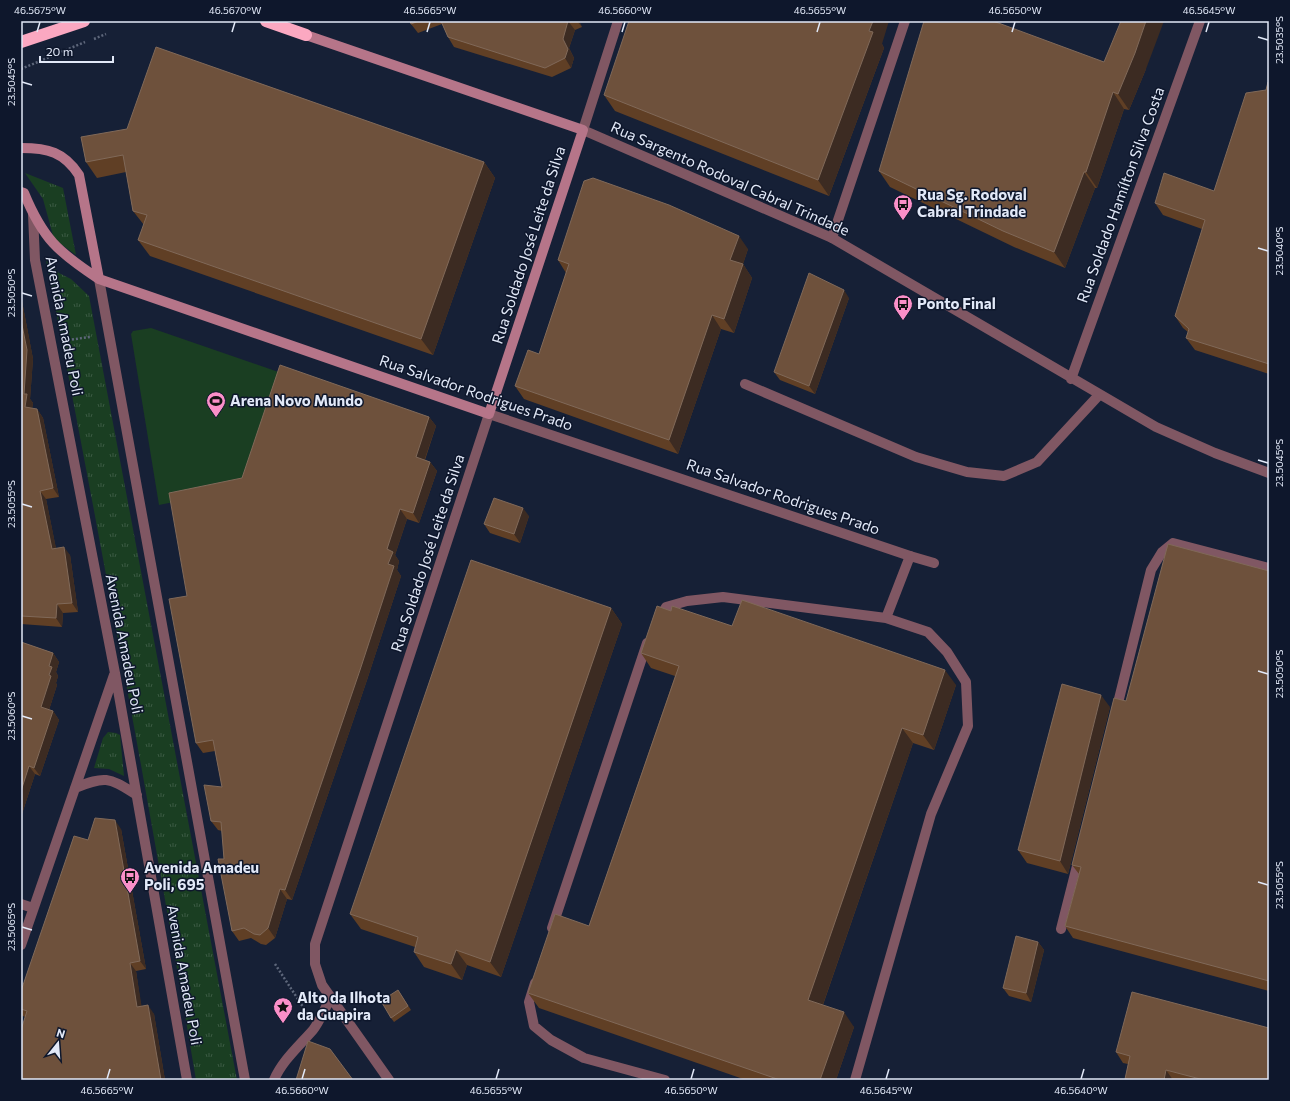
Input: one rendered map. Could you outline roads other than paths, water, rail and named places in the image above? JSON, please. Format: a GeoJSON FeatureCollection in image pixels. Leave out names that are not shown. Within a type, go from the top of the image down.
{"type":"FeatureCollection","features":[{"type":"Feature","properties":{"kind":"highway"},"geometry":{"type":"LineString","coordinates":[[21,42],[84,21]]}},
{"type":"Feature","properties":{"kind":"highway"},"geometry":{"type":"LineString","coordinates":[[266,21],[306,35]]}},
{"type":"Feature","properties":{"kind":"highway"},"geometry":{"type":"LineString","coordinates":[[292,21],[306,35]]}},
{"type":"Feature","properties":{"kind":"main road","name":"Rua Sargento Rodoval Cabral Trindade"},"geometry":{"type":"LineString","coordinates":[[306,35],[582,130]]}},
{"type":"Feature","properties":{"kind":"main road","name":"Rua Soldado José Leite da Silva"},"geometry":{"type":"LineString","coordinates":[[489,414],[582,130]]}},
{"type":"Feature","properties":{"kind":"main road"},"geometry":{"type":"LineString","coordinates":[[21,148],[41,148],[61,155],[72,163],[80,175],[98,279]]}},
{"type":"Feature","properties":{"kind":"main road","name":"Rua Salvador Rodrigues Prado"},"geometry":{"type":"LineString","coordinates":[[21,192],[24,193],[33,214],[51,242],[64,255],[98,279],[489,414]]}},
{"type":"Feature","properties":{"kind":"street","name":"Rua Soldado José Leite da Silva"},"geometry":{"type":"LineString","coordinates":[[582,130],[618,21]]}},
{"type":"Feature","properties":{"kind":"street"},"geometry":{"type":"LineString","coordinates":[[832,238],[905,21]]}},
{"type":"Feature","properties":{"kind":"street","name":"Rua Soldado Hamílton Silva Costa"},"geometry":{"type":"LineString","coordinates":[[1071,379],[1200,21]]}},
{"type":"Feature","properties":{"kind":"street","name":"Rua Sargento Rodoval Cabral Trindade"},"geometry":{"type":"LineString","coordinates":[[582,130],[832,238],[1071,379],[1156,427],[1215,453],[1269,473]]}},
{"type":"Feature","properties":{"kind":"street","name":"Avenida Amadeu Poli"},"geometry":{"type":"LineString","coordinates":[[33,214],[35,260],[115,674],[187,1080]]}},
{"type":"Feature","properties":{"kind":"street"},"geometry":{"type":"LineString","coordinates":[[98,279],[245,1080]]}},
{"type":"Feature","properties":{"kind":"street"},"geometry":{"type":"LineString","coordinates":[[745,384],[916,457],[967,472],[1004,476],[1037,462],[1099,394]]}},
{"type":"Feature","properties":{"kind":"street","name":"Rua Soldado José Leite da Silva"},"geometry":{"type":"LineString","coordinates":[[388,1080],[322,985],[315,964],[315,944],[489,414]]}},
{"type":"Feature","properties":{"kind":"street","name":"Rua Salvador Rodrigues Prado"},"geometry":{"type":"LineString","coordinates":[[489,414],[934,563]]}},
{"type":"Feature","properties":{"kind":"street"},"geometry":{"type":"LineString","coordinates":[[1113,723],[1151,570],[1162,552],[1173,542],[1269,568]]}},
{"type":"Feature","properties":{"kind":"street"},"geometry":{"type":"LineString","coordinates":[[886,618],[910,556]]}},
{"type":"Feature","properties":{"kind":"street"},"geometry":{"type":"LineString","coordinates":[[550,935],[650,633],[666,607],[687,601],[723,597],[886,618],[928,632],[947,652],[966,682],[968,726],[931,814],[855,1080]]}},
{"type":"Feature","properties":{"kind":"street"},"geometry":{"type":"LineString","coordinates":[[21,945],[115,674]]}},
{"type":"Feature","properties":{"kind":"street"},"geometry":{"type":"LineString","coordinates":[[75,788],[94,781],[106,779],[115,782],[137,795]]}},
{"type":"Feature","properties":{"kind":"street"},"geometry":{"type":"LineString","coordinates":[[1061,929],[1082,845]]}},
{"type":"Feature","properties":{"kind":"street"},"geometry":{"type":"LineString","coordinates":[[21,904],[34,908]]}},
{"type":"Feature","properties":{"kind":"street"},"geometry":{"type":"LineString","coordinates":[[538,972],[529,1002],[534,1026],[551,1040],[584,1058],[665,1080]]}},
{"type":"Feature","properties":{"kind":"street"},"geometry":{"type":"LineString","coordinates":[[274,1080],[294,1051],[314,1029],[331,997]]}},
{"type":"Feature","properties":{"kind":"place","name":"Rua Sg. Rodoval Cabral Trindade"},"geometry":{"type":"Point","coordinates":[903,221]}},
{"type":"Feature","properties":{"kind":"place","name":"Ponto Final"},"geometry":{"type":"Point","coordinates":[903,321]}},
{"type":"Feature","properties":{"kind":"place","name":"Arena Novo Mundo"},"geometry":{"type":"Point","coordinates":[216,418]}},
{"type":"Feature","properties":{"kind":"place","name":"Avenida Amadeu Poli, 695"},"geometry":{"type":"Point","coordinates":[130,894]}},
{"type":"Feature","properties":{"kind":"place","name":"Alto da Ilhota da Guapira"},"geometry":{"type":"Point","coordinates":[283,1024]}}]}
